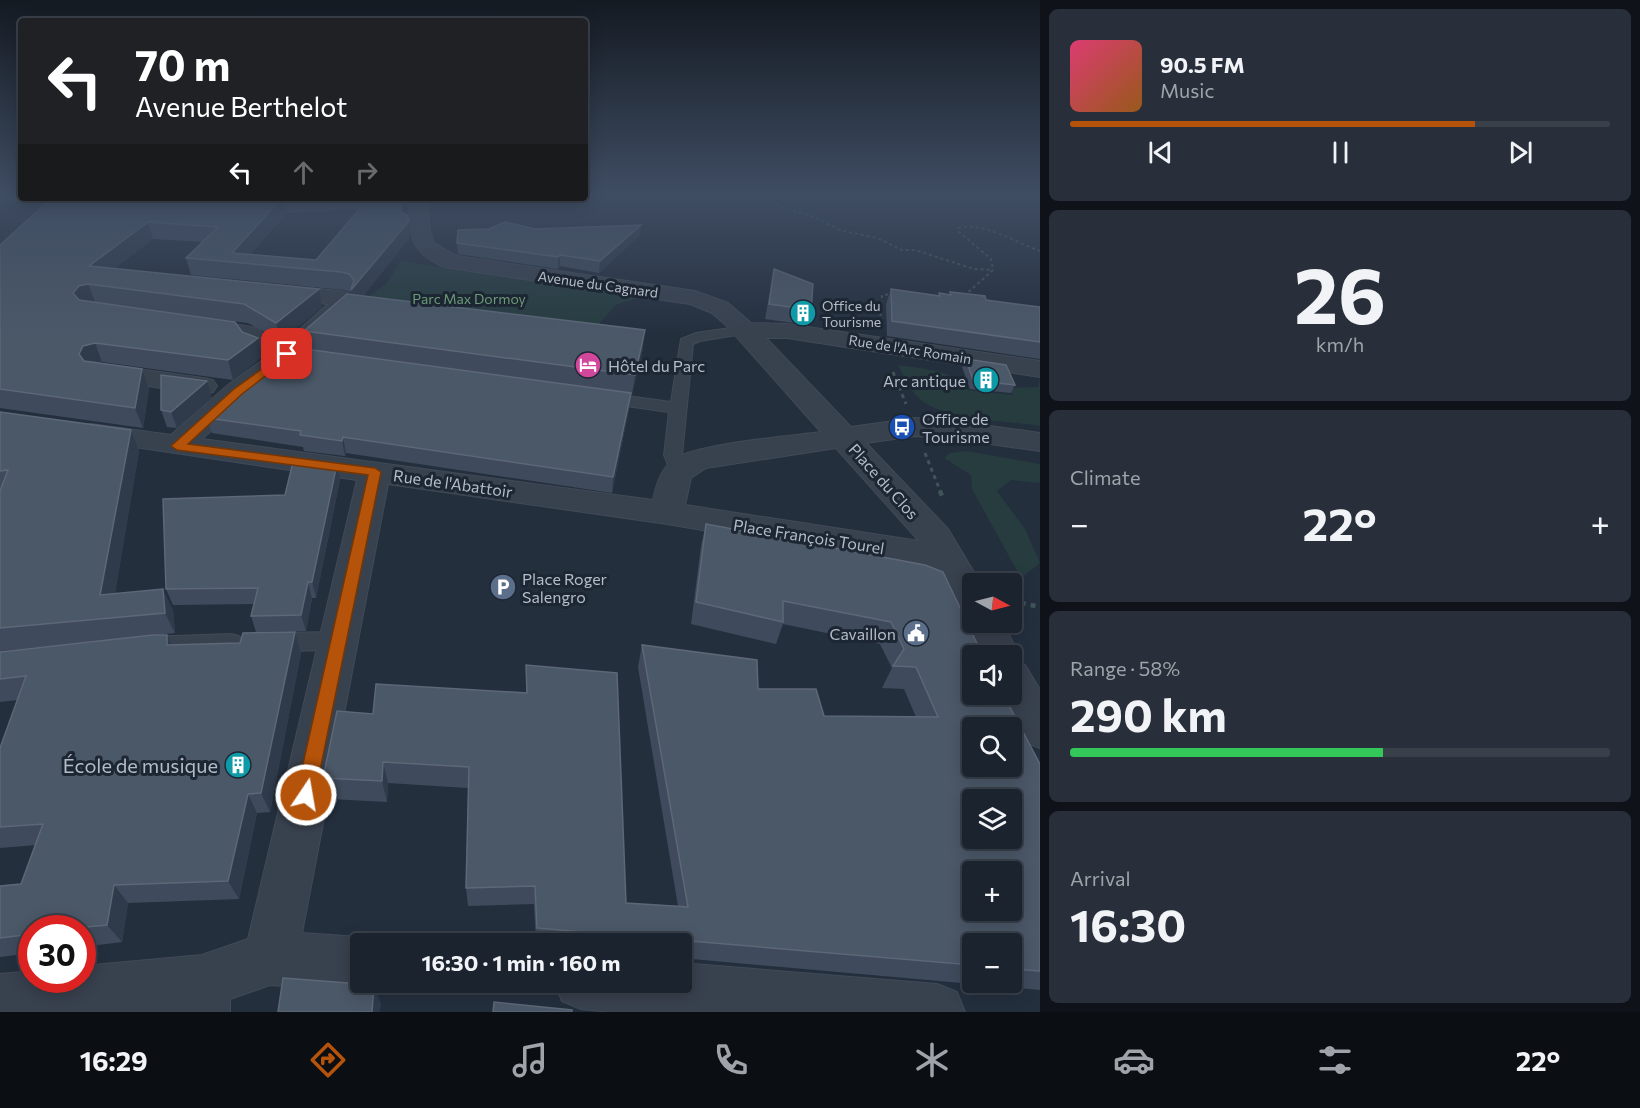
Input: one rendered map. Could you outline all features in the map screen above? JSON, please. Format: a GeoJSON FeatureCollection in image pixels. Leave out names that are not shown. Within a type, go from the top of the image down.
{"type":"FeatureCollection","features":[{"type":"Feature","properties":{"kind":"street","name":"Avenue du Cagnard"},"geometry":{"type":"LineString","coordinates":[[423,240],[426,250],[436,257],[452,262],[695,298],[720,308],[744,330]]}},
{"type":"Feature","properties":{"kind":"street"},"geometry":{"type":"LineString","coordinates":[[177,446],[238,391],[298,356],[343,304],[343,299],[251,290]]}},
{"type":"Feature","properties":{"kind":"street"},"geometry":{"type":"LineString","coordinates":[[173,322],[248,333],[254,336],[256,339],[254,342],[257,344],[298,356]]}},
{"type":"Feature","properties":{"kind":"street","name":"Rue de l'Arc Romain"},"geometry":{"type":"LineString","coordinates":[[744,330],[882,335],[1040,369]]}},
{"type":"Feature","properties":{"kind":"street"},"geometry":{"type":"LineString","coordinates":[[744,330],[843,437]]}},
{"type":"Feature","properties":{"kind":"street"},"geometry":{"type":"LineString","coordinates":[[102,372],[238,391]]}},
{"type":"Feature","properties":{"kind":"street","name":"Place du Clos"},"geometry":{"type":"LineString","coordinates":[[843,437],[915,427],[948,429],[1040,442]]}},
{"type":"Feature","properties":{"kind":"street"},"geometry":{"type":"LineString","coordinates":[[59,428],[375,472]]}},
{"type":"Feature","properties":{"kind":"street"},"geometry":{"type":"LineString","coordinates":[[667,513],[673,481],[678,470],[688,462],[843,437]]}},
{"type":"Feature","properties":{"kind":"street","name":"Place du Clos"},"geometry":{"type":"LineString","coordinates":[[843,437],[936,538],[962,582]]}},
{"type":"Feature","properties":{"kind":"street","name":"Rue de l'Abattoir"},"geometry":{"type":"LineString","coordinates":[[270,958],[375,472],[667,513]]}},
{"type":"Feature","properties":{"kind":"street","name":"Place François Tourel"},"geometry":{"type":"LineString","coordinates":[[667,513],[950,559]]}},
{"type":"Feature","properties":{"kind":"street"},"geometry":{"type":"LineString","coordinates":[[1022,697],[1040,729]]}},
{"type":"Feature","properties":{"kind":"street"},"geometry":{"type":"LineString","coordinates":[[0,1002],[202,997],[270,958],[350,963]]}},
{"type":"Feature","properties":{"kind":"street"},"geometry":{"type":"LineString","coordinates":[[692,991],[937,1012]]}},
{"type":"Feature","properties":{"kind":"lane"},"geometry":{"type":"LineString","coordinates":[[678,470],[673,455],[686,342],[696,337],[744,330]]}},
{"type":"Feature","properties":{"kind":"lane"},"geometry":{"type":"LineString","coordinates":[[588,395],[678,408]]}},
{"type":"Feature","properties":{"kind":"lane"},"geometry":{"type":"LineString","coordinates":[[128,649],[163,645],[339,641]]}},
{"type":"Feature","properties":{"kind":"path"},"geometry":{"type":"LineString","coordinates":[[882,240],[902,250],[915,250],[963,266],[993,270]]}},
{"type":"Feature","properties":{"kind":"path"},"geometry":{"type":"LineString","coordinates":[[969,240],[991,259],[993,270]]}},
{"type":"Feature","properties":{"kind":"path"},"geometry":{"type":"LineString","coordinates":[[1010,240],[1040,251]]}},
{"type":"Feature","properties":{"kind":"path"},"geometry":{"type":"LineString","coordinates":[[963,297],[993,270]]}},
{"type":"Feature","properties":{"kind":"path"},"geometry":{"type":"LineString","coordinates":[[897,294],[889,292],[882,295],[882,335],[945,504]]}},
{"type":"Feature","properties":{"kind":"path"},"geometry":{"type":"LineString","coordinates":[[1022,603],[1040,607]]}},
{"type":"Feature","properties":{"kind":"green space","name":"Parc Max Dormoy"},"geometry":{"type":"Polygon","coordinates":[[[401,261],[638,298],[616,305],[589,335],[354,307],[386,284],[401,261]]]}},
{"type":"Feature","properties":{"kind":"green space"},"geometry":{"type":"Polygon","coordinates":[[[898,365],[946,374],[962,383],[968,390],[1012,395],[1012,388],[1038,387],[1040,379],[1040,426],[966,416],[937,409],[916,396],[898,365]]]}},
{"type":"Feature","properties":{"kind":"green space"},"geometry":{"type":"Polygon","coordinates":[[[967,451],[1040,464],[1040,483],[1011,480],[997,491],[1025,529],[1040,563],[1022,577],[1022,573],[1018,573],[972,489],[971,475],[944,458],[950,453],[967,451]]]}},
{"type":"Feature","properties":{"kind":"building"},"geometry":{"type":"Polygon","coordinates":[[[5,240],[124,240],[89,266],[319,289],[276,323],[244,304],[88,284],[79,286],[73,293],[79,300],[235,322],[242,332],[258,338],[228,360],[95,343],[83,346],[79,354],[84,361],[142,369],[135,408],[0,389],[0,245],[5,240]]]}},
{"type":"Feature","properties":{"kind":"building"},"geometry":{"type":"Polygon","coordinates":[[[204,240],[244,240],[232,253],[316,260],[333,240],[393,240],[351,290],[354,280],[349,274],[341,272],[186,258],[204,240]]]}},
{"type":"Feature","properties":{"kind":"building"},"geometry":{"type":"Polygon","coordinates":[[[457,240],[624,240],[600,261],[457,243],[457,240]]]}},
{"type":"Feature","properties":{"kind":"building"},"geometry":{"type":"Polygon","coordinates":[[[774,269],[813,284],[811,310],[769,304],[774,269]]]}},
{"type":"Feature","properties":{"kind":"building"},"geometry":{"type":"Polygon","coordinates":[[[891,289],[940,296],[939,293],[951,295],[950,292],[985,296],[986,300],[1040,307],[1040,342],[892,321],[891,289]]]}},
{"type":"Feature","properties":{"kind":"building"},"geometry":{"type":"Polygon","coordinates":[[[347,294],[645,330],[635,375],[304,331],[347,294]]]}},
{"type":"Feature","properties":{"kind":"building"},"geometry":{"type":"Polygon","coordinates":[[[290,347],[631,393],[613,477],[343,437],[342,441],[300,435],[301,431],[207,418],[290,347]]]}},
{"type":"Feature","properties":{"kind":"building"},"geometry":{"type":"Polygon","coordinates":[[[966,359],[1006,365],[1015,385],[973,380],[966,359]]]}},
{"type":"Feature","properties":{"kind":"building"},"geometry":{"type":"Polygon","coordinates":[[[161,375],[207,381],[171,412],[161,410],[161,375]]]}},
{"type":"Feature","properties":{"kind":"building"},"geometry":{"type":"Polygon","coordinates":[[[0,412],[131,430],[100,595],[163,589],[165,613],[0,628],[0,491],[8,470],[0,471],[0,412]]]}},
{"type":"Feature","properties":{"kind":"building"},"geometry":{"type":"Polygon","coordinates":[[[294,458],[337,464],[312,582],[308,582],[301,615],[251,616],[258,588],[166,589],[163,499],[285,495],[294,458]]]}},
{"type":"Feature","properties":{"kind":"building"},"geometry":{"type":"Polygon","coordinates":[[[706,524],[925,565],[943,572],[962,612],[962,633],[972,633],[978,645],[962,645],[962,705],[1009,705],[1015,717],[962,717],[962,777],[1022,777],[1022,730],[1040,764],[1040,971],[1022,970],[1022,933],[962,933],[962,964],[692,941],[692,933],[596,933],[537,928],[535,886],[466,888],[469,767],[383,762],[382,781],[323,778],[337,711],[373,714],[376,684],[527,693],[526,665],[617,673],[626,903],[688,907],[642,645],[757,660],[758,689],[816,689],[824,716],[938,717],[916,667],[893,666],[904,649],[891,622],[783,601],[783,622],[696,602],[706,524]]]}},
{"type":"Feature","properties":{"kind":"building"},"geometry":{"type":"Polygon","coordinates":[[[295,632],[261,793],[248,794],[228,881],[114,885],[107,925],[96,926],[96,915],[18,915],[18,936],[0,938],[0,886],[21,884],[43,824],[0,827],[0,748],[26,676],[0,679],[0,652],[153,635],[167,635],[167,645],[240,643],[243,633],[295,632]]]}},
{"type":"Feature","properties":{"kind":"building"},"geometry":{"type":"Polygon","coordinates":[[[283,978],[350,983],[350,993],[373,993],[372,1012],[278,1012],[283,978]]]}},
{"type":"Feature","properties":{"kind":"building"},"geometry":{"type":"Polygon","coordinates":[[[494,1002],[572,1010],[572,1012],[493,1012],[494,1002]]]}},
{"type":"Feature","properties":{"kind":"place","name":"Office du Tourisme"},"geometry":{"type":"Point","coordinates":[803,313]}},
{"type":"Feature","properties":{"kind":"place","name":"Hôtel du Parc"},"geometry":{"type":"Point","coordinates":[588,365]}},
{"type":"Feature","properties":{"kind":"place","name":"Arc antique"},"geometry":{"type":"Point","coordinates":[986,380]}},
{"type":"Feature","properties":{"kind":"place","name":"Office de Tourisme"},"geometry":{"type":"Point","coordinates":[902,427]}},
{"type":"Feature","properties":{"kind":"place","name":"Place Roger Salengro"},"geometry":{"type":"Point","coordinates":[503,587]}},
{"type":"Feature","properties":{"kind":"place","name":"Cavaillon"},"geometry":{"type":"Point","coordinates":[916,633]}},
{"type":"Feature","properties":{"kind":"place","name":"École de musique"},"geometry":{"type":"Point","coordinates":[238,765]}},
{"type":"Feature","properties":{"kind":"route"},"geometry":{"type":"LineString","coordinates":[[287,354],[238,391],[177,446],[375,472],[306,795]]}}]}
